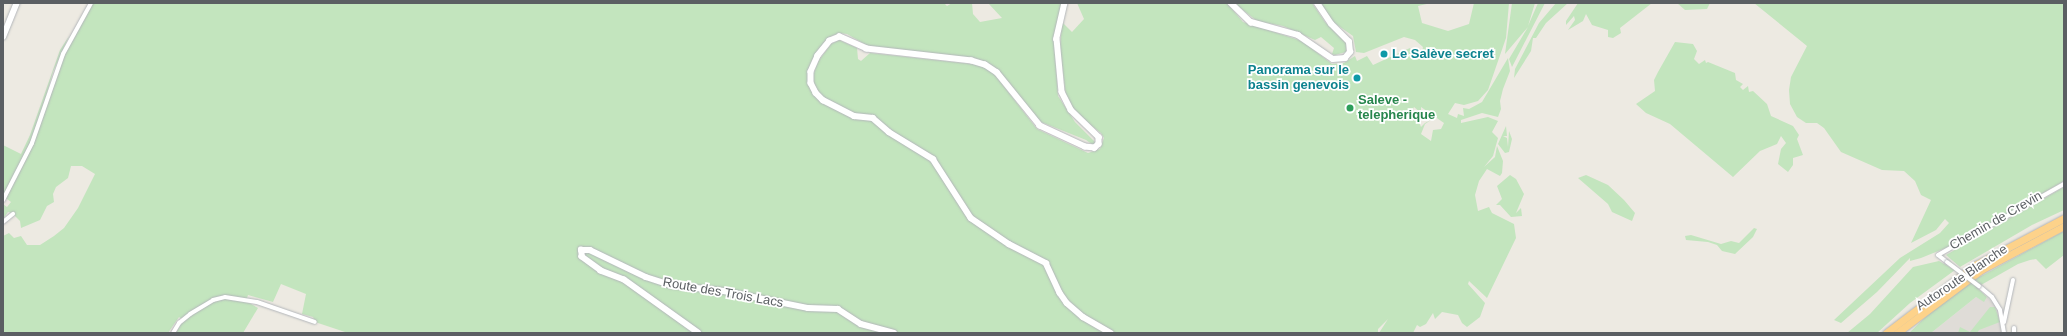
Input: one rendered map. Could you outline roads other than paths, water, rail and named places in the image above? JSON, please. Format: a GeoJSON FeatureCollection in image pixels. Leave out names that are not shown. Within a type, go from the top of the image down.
{"type":"FeatureCollection","features":[{"type":"Feature","properties":{"kind":"highway","name":"Autoroute Blanche"},"geometry":{"type":"LineString","coordinates":[[1886,333],[1926,300],[1975,266],[2064,218]]}},
{"type":"Feature","properties":{"kind":"highway","name":"Autoroute Blanche"},"geometry":{"type":"LineString","coordinates":[[1897,333],[1981,270],[2064,226]]}},
{"type":"Feature","properties":{"kind":"street"},"geometry":{"type":"LineString","coordinates":[[3,37],[18,3]]}},
{"type":"Feature","properties":{"kind":"street"},"geometry":{"type":"LineString","coordinates":[[3,200],[32,143],[63,54],[91,3]]}},
{"type":"Feature","properties":{"kind":"street"},"geometry":{"type":"LineString","coordinates":[[1065,3],[1057,39],[1062,92],[1071,110],[1099,137],[1097,146],[1086,147],[1040,126],[997,73],[985,65],[937,57],[867,50],[847,38],[837,37],[830,41],[818,56],[811,72],[812,85],[823,100],[854,116],[873,118],[890,132],[935,161],[942,177],[971,218],[1009,244],[1046,263],[1060,293],[1067,303],[1083,317],[1112,333]]}},
{"type":"Feature","properties":{"kind":"street"},"geometry":{"type":"LineString","coordinates":[[1231,3],[1251,22],[1298,35],[1333,59],[1345,58],[1350,52],[1349,42],[1331,24],[1317,3]]}},
{"type":"Feature","properties":{"kind":"street","name":"Chemin de Crevin"},"geometry":{"type":"LineString","coordinates":[[2004,333],[1997,304],[1979,286],[1938,255],[2064,184]]}},
{"type":"Feature","properties":{"kind":"street"},"geometry":{"type":"LineString","coordinates":[[3,222],[13,214]]}},
{"type":"Feature","properties":{"kind":"street","name":"Route des Trois Lacs"},"geometry":{"type":"LineString","coordinates":[[698,333],[624,280],[601,271],[582,257],[581,250],[590,250],[664,283],[808,308],[840,310],[861,324],[894,333]]}},
{"type":"Feature","properties":{"kind":"street"},"geometry":{"type":"LineString","coordinates":[[2003,324],[2013,280]]}},
{"type":"Feature","properties":{"kind":"street"},"geometry":{"type":"LineString","coordinates":[[173,333],[179,323],[190,314],[213,300],[225,297],[257,302],[315,322]]}},
{"type":"Feature","properties":{"kind":"place","name":"Le Salève secret"},"geometry":{"type":"Point","coordinates":[1384,54]}},
{"type":"Feature","properties":{"kind":"place","name":"Panorama sur le bassin genevois"},"geometry":{"type":"Point","coordinates":[1357,78]}},
{"type":"Feature","properties":{"kind":"place","name":"Saleve - telepherique"},"geometry":{"type":"Point","coordinates":[1350,108]}}]}
